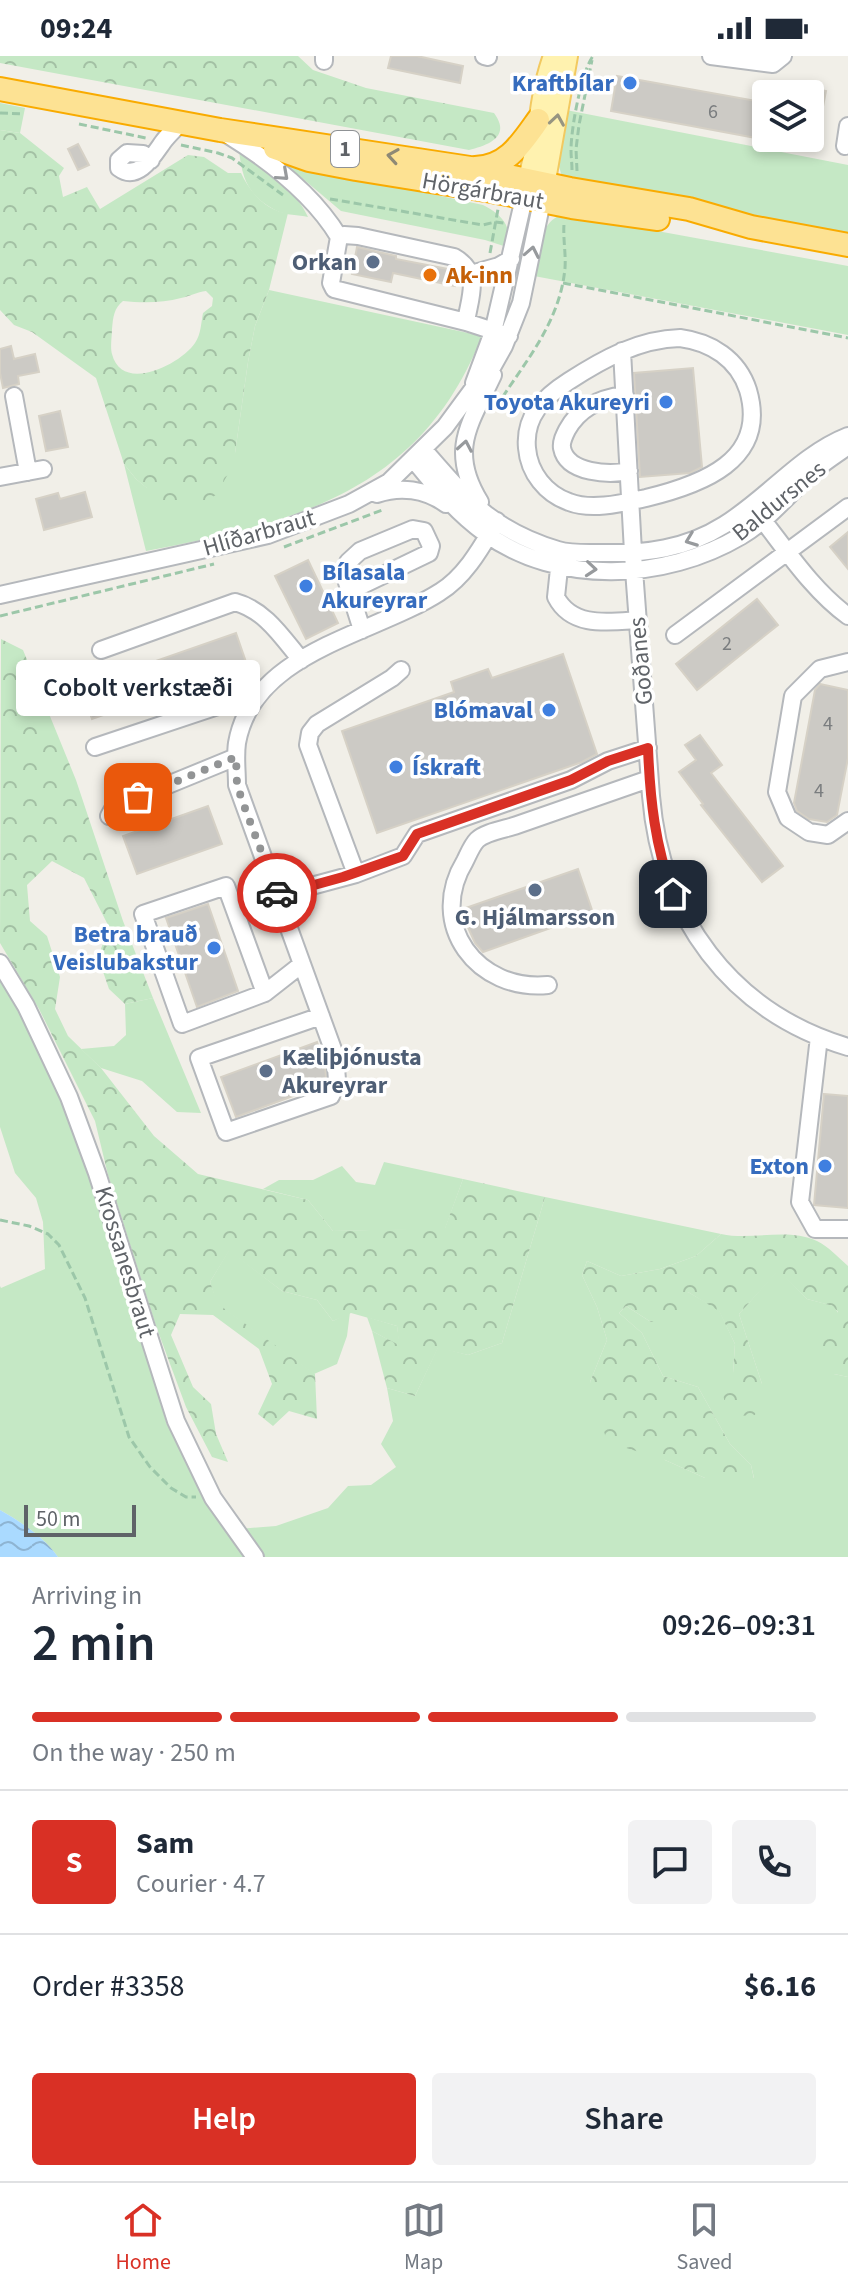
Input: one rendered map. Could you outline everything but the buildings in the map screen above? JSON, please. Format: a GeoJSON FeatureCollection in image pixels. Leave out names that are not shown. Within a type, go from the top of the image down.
{"type":"FeatureCollection","features":[{"type":"Feature","properties":{"kind":"highway","name":"Hörgárbraut"},"geometry":{"type":"LineString","coordinates":[[0,89],[220,130],[470,168],[535,191]]}},
{"type":"Feature","properties":{"kind":"highway"},"geometry":{"type":"LineString","coordinates":[[470,168],[492,166],[509,157],[538,120]]}},
{"type":"Feature","properties":{"kind":"highway","name":"Hörgárbraut"},"geometry":{"type":"LineString","coordinates":[[220,130],[309,160],[689,209],[751,227],[848,245]]}},
{"type":"Feature","properties":{"kind":"main road","name":"Hlíðarbraut"},"geometry":{"type":"LineString","coordinates":[[535,191],[538,120],[554,56]]}},
{"type":"Feature","properties":{"kind":"main road","name":"Hlíðarbraut"},"geometry":{"type":"LineString","coordinates":[[535,191],[567,56]]}},
{"type":"Feature","properties":{"kind":"street"},"geometry":{"type":"LineString","coordinates":[[711,56],[773,64],[783,56]]}},
{"type":"Feature","properties":{"kind":"street"},"geometry":{"type":"LineString","coordinates":[[151,160],[180,123]]}},
{"type":"Feature","properties":{"kind":"street"},"geometry":{"type":"LineString","coordinates":[[845,146],[848,126]]}},
{"type":"Feature","properties":{"kind":"street"},"geometry":{"type":"LineString","coordinates":[[220,130],[263,157],[328,218],[339,237],[331,283],[334,289],[466,322],[502,338],[465,440],[463,457],[469,483],[492,524],[463,572],[442,591],[301,660],[277,676],[260,692],[237,740],[237,785],[278,895],[335,1055],[337,1080],[331,1096],[226,1132],[199,1058],[321,1016]]}},
{"type":"Feature","properties":{"kind":"street","name":"Hlíðarbraut"},"geometry":{"type":"LineString","coordinates":[[0,595],[268,535],[349,504],[389,482],[445,427],[490,371],[502,338],[511,259],[535,191]]}},
{"type":"Feature","properties":{"kind":"street","name":"Hlíðarbraut"},"geometry":{"type":"LineString","coordinates":[[502,338],[517,318],[524,289],[535,191]]}},
{"type":"Feature","properties":{"kind":"street"},"geometry":{"type":"LineString","coordinates":[[339,237],[350,235],[454,257],[480,272]]}},
{"type":"Feature","properties":{"kind":"street"},"geometry":{"type":"LineString","coordinates":[[466,322],[473,281],[480,272],[511,259]]}},
{"type":"Feature","properties":{"kind":"street"},"geometry":{"type":"LineString","coordinates":[[669,339],[704,343],[724,355],[745,383],[751,407],[743,444],[737,455],[719,472],[675,491],[631,501],[582,505],[560,499],[542,485],[527,453],[531,417],[545,397],[597,363],[622,351],[669,339]]}},
{"type":"Feature","properties":{"kind":"street","name":"Goðanes"},"geometry":{"type":"LineString","coordinates":[[622,351],[649,779],[653,821],[664,870],[697,938],[729,977],[789,1022],[848,1047]]}},
{"type":"Feature","properties":{"kind":"street"},"geometry":{"type":"LineString","coordinates":[[625,395],[602,400],[582,411],[568,429],[562,445],[568,459],[588,470],[609,474],[629,471]]}},
{"type":"Feature","properties":{"kind":"street"},"geometry":{"type":"LineString","coordinates":[[0,477],[36,470],[14,396]]}},
{"type":"Feature","properties":{"kind":"street","name":"Baldursnes"},"geometry":{"type":"LineString","coordinates":[[418,454],[534,559],[560,559],[607,571],[697,539],[722,526],[814,453],[848,436]]}},
{"type":"Feature","properties":{"kind":"street","name":"Baldursnes"},"geometry":{"type":"LineString","coordinates":[[634,562],[680,562],[713,551],[742,536],[815,470],[848,446]]}},
{"type":"Feature","properties":{"kind":"street","name":"Baldursnes"},"geometry":{"type":"LineString","coordinates":[[418,454],[465,518],[492,524]]}},
{"type":"Feature","properties":{"kind":"street"},"geometry":{"type":"LineString","coordinates":[[349,504],[387,491],[406,489],[440,500],[465,518]]}},
{"type":"Feature","properties":{"kind":"street"},"geometry":{"type":"LineString","coordinates":[[751,506],[836,607],[848,616]]}},
{"type":"Feature","properties":{"kind":"street"},"geometry":{"type":"LineString","coordinates":[[675,635],[848,507]]}},
{"type":"Feature","properties":{"kind":"street"},"geometry":{"type":"LineString","coordinates":[[350,591],[429,553],[431,546],[424,531],[413,529],[360,551],[348,562],[345,576],[362,630]]}},
{"type":"Feature","properties":{"kind":"street"},"geometry":{"type":"LineString","coordinates":[[560,559],[556,597],[566,610],[587,621],[599,623],[638,620]]}},
{"type":"Feature","properties":{"kind":"street"},"geometry":{"type":"LineString","coordinates":[[101,650],[235,602],[250,606],[269,621],[301,660]]}},
{"type":"Feature","properties":{"kind":"street"},"geometry":{"type":"LineString","coordinates":[[848,662],[820,669],[793,696],[777,792],[788,818],[809,832],[828,835],[848,821]]}},
{"type":"Feature","properties":{"kind":"street"},"geometry":{"type":"LineString","coordinates":[[356,874],[308,739],[317,724],[389,681],[401,670]]}},
{"type":"Feature","properties":{"kind":"street"},"geometry":{"type":"LineString","coordinates":[[95,747],[260,692]]}},
{"type":"Feature","properties":{"kind":"street"},"geometry":{"type":"LineString","coordinates":[[278,895],[356,874],[403,856],[417,834],[571,780],[608,761],[648,748]]}},
{"type":"Feature","properties":{"kind":"street"},"geometry":{"type":"LineString","coordinates":[[109,816],[114,807],[236,757]]}},
{"type":"Feature","properties":{"kind":"street"},"geometry":{"type":"LineString","coordinates":[[548,985],[523,986],[499,979],[469,956],[457,935],[452,912],[453,889],[461,866],[478,839],[649,779]]}},
{"type":"Feature","properties":{"kind":"street"},"geometry":{"type":"LineString","coordinates":[[265,993],[226,886],[143,914],[182,1024],[265,993],[302,964]]}},
{"type":"Feature","properties":{"kind":"street","name":"Krossanesbraut"},"geometry":{"type":"LineString","coordinates":[[0,963],[26,1006],[69,1097],[97,1173],[176,1421],[213,1498],[255,1557]]}},
{"type":"Feature","properties":{"kind":"street"},"geometry":{"type":"LineString","coordinates":[[819,1037],[800,1202],[815,1229],[848,1229]]}},
{"type":"Feature","properties":{"kind":"path"},"geometry":{"type":"LineString","coordinates":[[574,182],[579,125],[593,56]]}},
{"type":"Feature","properties":{"kind":"path"},"geometry":{"type":"LineString","coordinates":[[480,272],[499,205]]}},
{"type":"Feature","properties":{"kind":"path"},"geometry":{"type":"LineString","coordinates":[[491,414],[540,343],[563,283],[564,231],[555,230]]}},
{"type":"Feature","properties":{"kind":"path"},"geometry":{"type":"LineString","coordinates":[[563,283],[848,338]]}},
{"type":"Feature","properties":{"kind":"path"},"geometry":{"type":"LineString","coordinates":[[0,1220],[48,1234],[59,1245],[85,1298],[129,1437],[150,1467],[171,1488],[186,1497],[213,1498]]}},
{"type":"Feature","properties":{"kind":"green space"},"geometry":{"type":"Polygon","coordinates":[[[0,56],[298,56],[313,70],[366,88],[494,113],[500,128],[491,142],[469,150],[0,63],[0,56]]]}},
{"type":"Feature","properties":{"kind":"green space"},"geometry":{"type":"Polygon","coordinates":[[[0,103],[25,108],[20,133],[0,130],[0,103]]]}},
{"type":"Feature","properties":{"kind":"green space"},"geometry":{"type":"Polygon","coordinates":[[[566,110],[752,146],[752,152],[781,152],[848,165],[848,234],[581,185],[562,177],[558,163],[566,110]]]}},
{"type":"Feature","properties":{"kind":"green space"},"geometry":{"type":"Polygon","coordinates":[[[0,130],[20,133],[64,168],[59,176],[63,197],[87,187],[100,209],[188,155],[204,157],[228,173],[241,173],[260,199],[273,209],[288,213],[269,290],[255,326],[235,453],[216,495],[196,506],[185,509],[168,506],[136,479],[124,464],[96,378],[32,332],[14,325],[0,310],[0,130]],[[206,291],[167,301],[123,301],[114,313],[112,329],[111,351],[118,366],[127,372],[139,374],[178,359],[195,343],[203,313],[212,306],[213,298],[206,291]]]}},
{"type":"Feature","properties":{"kind":"green space"},"geometry":{"type":"Polygon","coordinates":[[[239,150],[287,188],[308,217],[280,212],[260,200],[245,179],[239,150]]]}},
{"type":"Feature","properties":{"kind":"green space"},"geometry":{"type":"Polygon","coordinates":[[[276,156],[347,176],[483,205],[504,222],[510,248],[485,240],[341,211],[276,156]]]}},
{"type":"Feature","properties":{"kind":"green space"},"geometry":{"type":"Polygon","coordinates":[[[564,214],[848,266],[848,335],[534,276],[544,231],[549,223],[564,214]]]}},
{"type":"Feature","properties":{"kind":"green space"},"geometry":{"type":"Polygon","coordinates":[[[269,290],[482,336],[456,389],[425,431],[388,465],[347,491],[302,512],[201,540],[146,551],[124,464],[147,488],[235,453],[255,326],[269,290]]]}},
{"type":"Feature","properties":{"kind":"green space"},"geometry":{"type":"Polygon","coordinates":[[[1,639],[23,650],[76,780],[123,921],[153,998],[125,1004],[109,989],[98,957],[109,927],[84,878],[52,861],[27,885],[30,921],[47,936],[60,977],[55,1009],[68,1036],[101,1068],[154,1136],[198,1174],[308,1200],[333,1231],[445,1228],[463,1179],[545,1197],[502,1343],[468,1355],[438,1348],[415,1396],[387,1388],[372,1331],[399,1345],[397,1326],[351,1313],[333,1321],[317,1300],[282,1291],[229,1251],[210,1282],[218,1304],[315,1374],[317,1419],[289,1411],[273,1426],[258,1414],[272,1384],[259,1349],[213,1315],[180,1314],[171,1335],[193,1387],[211,1404],[216,1434],[228,1462],[212,1457],[186,1407],[156,1326],[108,1175],[95,1121],[39,1009],[0,943],[1,639]]]}},
{"type":"Feature","properties":{"kind":"green space"},"geometry":{"type":"Polygon","coordinates":[[[0,980],[15,1001],[65,1105],[106,1217],[167,1425],[226,1530],[276,1526],[328,1508],[348,1486],[371,1485],[396,1467],[381,1444],[393,1421],[387,1388],[415,1396],[438,1347],[468,1355],[502,1343],[545,1197],[721,1234],[696,1256],[660,1269],[621,1276],[587,1261],[582,1275],[597,1307],[607,1340],[590,1382],[665,1460],[705,1478],[754,1478],[751,1465],[730,1444],[698,1387],[663,1376],[642,1333],[619,1313],[626,1306],[651,1322],[688,1292],[719,1310],[735,1344],[733,1373],[762,1384],[739,1314],[778,1270],[807,1299],[834,1306],[838,1313],[834,1374],[848,1377],[848,1557],[58,1557],[32,1530],[0,1510],[0,1286],[45,1269],[43,1222],[36,1198],[15,1173],[0,1127],[0,980]]]}},
{"type":"Feature","properties":{"kind":"green space"},"geometry":{"type":"Polygon","coordinates":[[[153,998],[201,1113],[177,1112],[142,1081],[101,1068],[81,1049],[114,1046],[126,1035],[125,1004],[153,998]]]}},
{"type":"Feature","properties":{"kind":"green space"},"geometry":{"type":"Polygon","coordinates":[[[384,1162],[463,1179],[445,1229],[333,1231],[308,1200],[263,1189],[279,1180],[313,1180],[342,1166],[356,1182],[375,1185],[384,1162]]]}},
{"type":"Feature","properties":{"kind":"green space"},"geometry":{"type":"Polygon","coordinates":[[[721,1234],[805,1237],[825,1246],[848,1266],[848,1377],[834,1374],[820,1359],[825,1326],[838,1312],[833,1306],[807,1299],[778,1271],[739,1314],[762,1384],[755,1415],[739,1416],[726,1406],[719,1381],[733,1373],[735,1344],[719,1311],[688,1292],[679,1320],[651,1322],[626,1306],[619,1313],[642,1333],[663,1376],[698,1387],[730,1444],[751,1465],[754,1479],[705,1478],[665,1460],[607,1442],[590,1382],[607,1340],[597,1307],[582,1275],[587,1261],[621,1276],[660,1269],[696,1256],[721,1234]]]}},
{"type":"Feature","properties":{"kind":"green space"},"geometry":{"type":"Polygon","coordinates":[[[229,1250],[282,1291],[317,1300],[333,1321],[350,1312],[347,1336],[337,1364],[314,1374],[217,1304],[210,1282],[229,1250]]]}},
{"type":"Feature","properties":{"kind":"green space"},"geometry":{"type":"Polygon","coordinates":[[[367,1317],[397,1326],[400,1346],[372,1331],[367,1317]]]}},
{"type":"Feature","properties":{"kind":"water"},"geometry":{"type":"Polygon","coordinates":[[[0,1510],[32,1530],[58,1557],[0,1557],[0,1510]]]}},
{"type":"Feature","properties":{"kind":"way so far"},"geometry":{"type":"LineString","coordinates":[[138,797],[236,757],[237,785],[277,893]]}},
{"type":"Feature","properties":{"kind":"place","name":"Kraftbílar"},"geometry":{"type":"Point","coordinates":[630,83]}},
{"type":"Feature","properties":{"kind":"place","name":"Orkan"},"geometry":{"type":"Point","coordinates":[373,262]}},
{"type":"Feature","properties":{"kind":"place","name":"Ak-inn"},"geometry":{"type":"Point","coordinates":[430,275]}},
{"type":"Feature","properties":{"kind":"place","name":"Toyota Akureyri"},"geometry":{"type":"Point","coordinates":[666,402]}},
{"type":"Feature","properties":{"kind":"place","name":"Bílasala Akureyrar"},"geometry":{"type":"Point","coordinates":[306,586]}},
{"type":"Feature","properties":{"kind":"place","name":"Blómaval"},"geometry":{"type":"Point","coordinates":[549,710]}},
{"type":"Feature","properties":{"kind":"place","name":"Ískraft"},"geometry":{"type":"Point","coordinates":[396,767]}},
{"type":"Feature","properties":{"kind":"place","name":"Cobolt verkstæði"},"geometry":{"type":"Point","coordinates":[138,797]}},
{"type":"Feature","properties":{"kind":"place","name":"G. Hjálmarsson"},"geometry":{"type":"Point","coordinates":[535,890]}},
{"type":"Feature","properties":{"kind":"place","name":"Betra brauð Veislubakstur"},"geometry":{"type":"Point","coordinates":[214,948]}},
{"type":"Feature","properties":{"kind":"place","name":"Kæliþjónusta Akureyrar"},"geometry":{"type":"Point","coordinates":[266,1071]}},
{"type":"Feature","properties":{"kind":"place","name":"Exton"},"geometry":{"type":"Point","coordinates":[825,1166]}},
{"type":"Feature","properties":{"kind":"route"},"geometry":{"type":"LineString","coordinates":[[277,893],[343,877],[403,856],[417,834],[571,780],[588,769],[648,748],[657,846],[673,894]]}}]}
